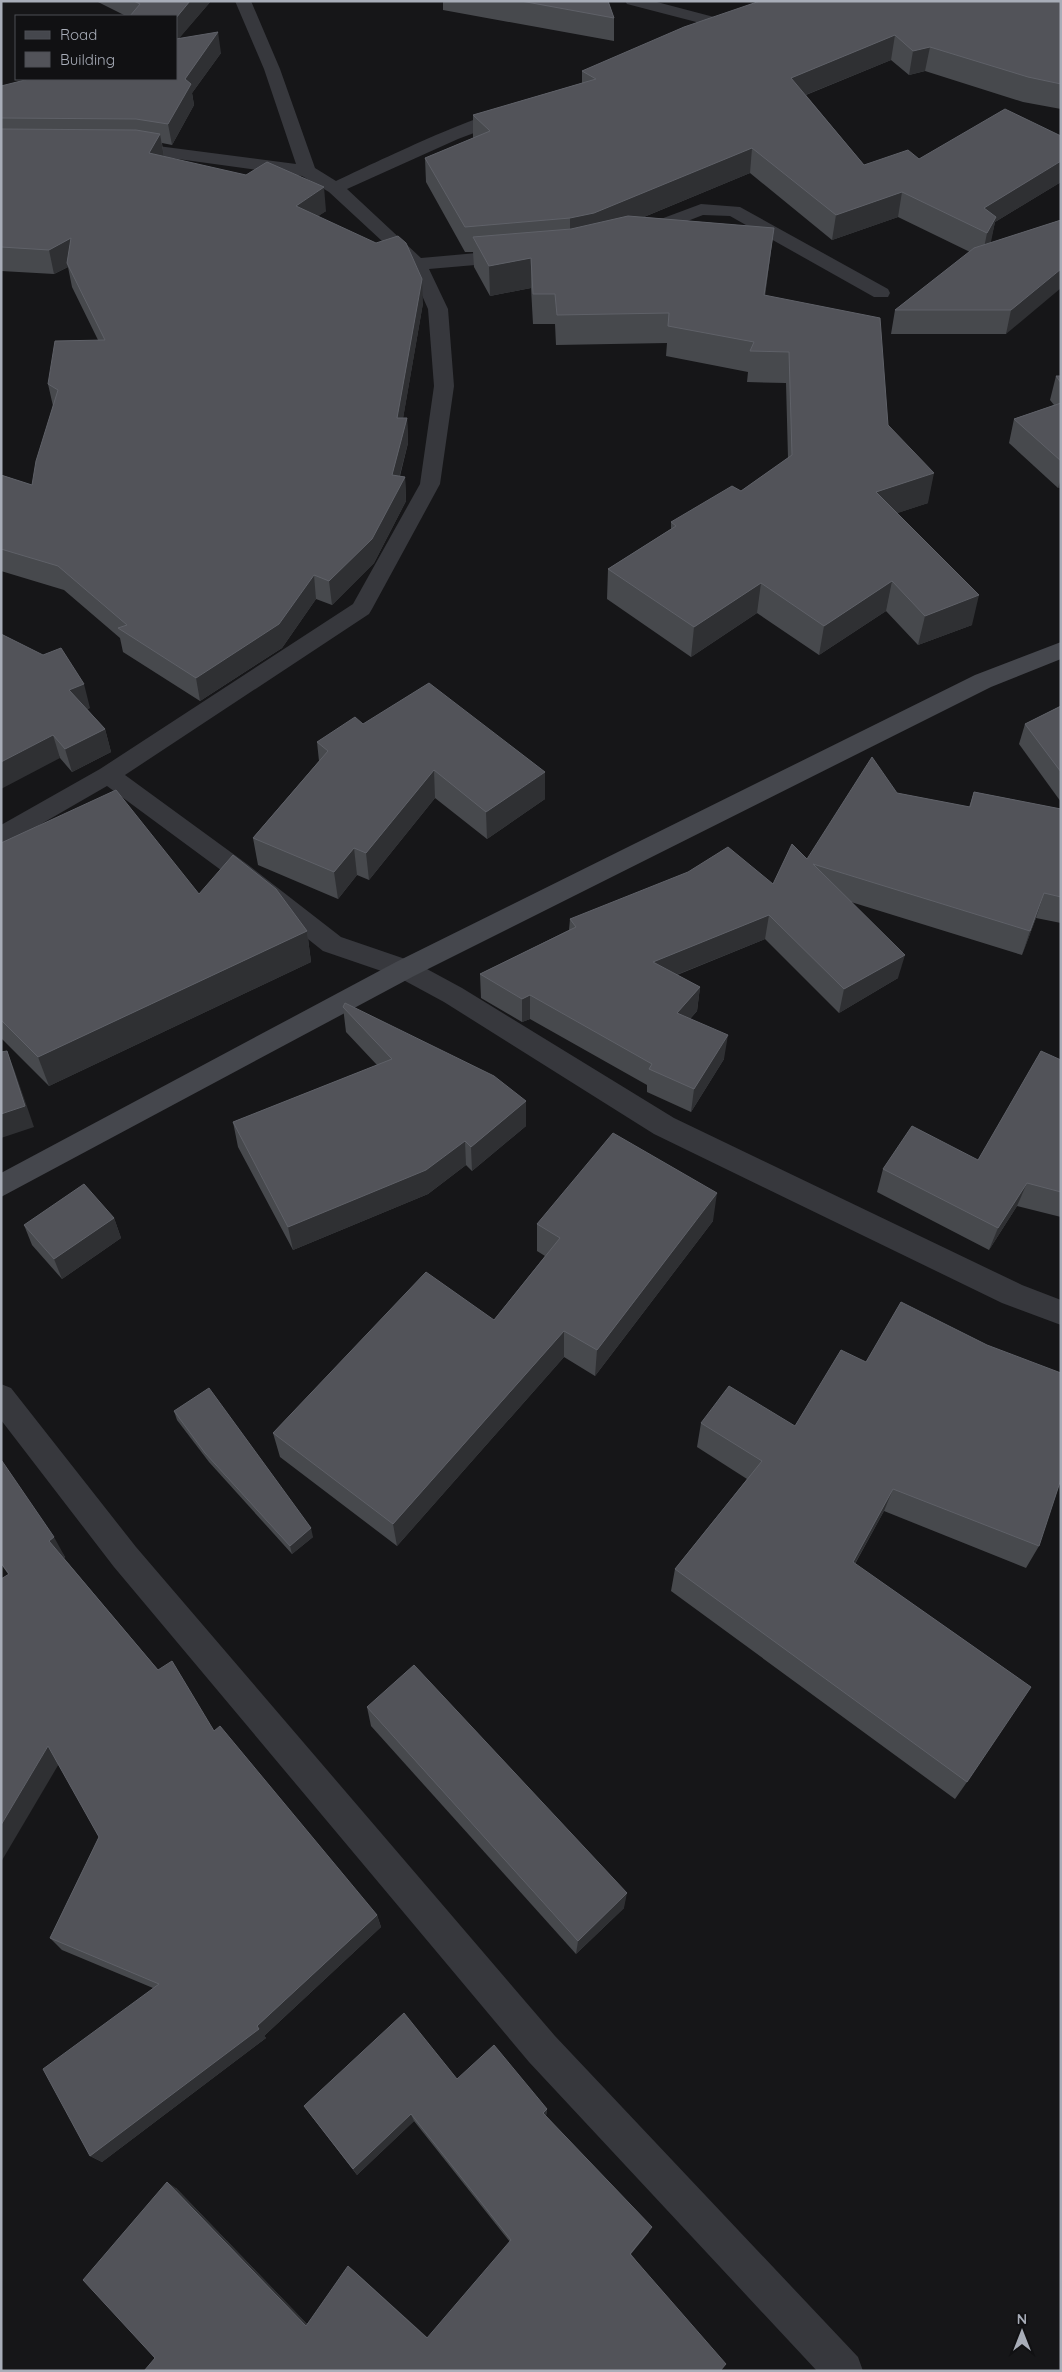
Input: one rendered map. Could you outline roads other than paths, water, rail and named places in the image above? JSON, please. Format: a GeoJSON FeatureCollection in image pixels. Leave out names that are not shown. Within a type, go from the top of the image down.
{"type":"FeatureCollection","features":[{"type":"Feature","properties":{"kind":"main road"},"geometry":{"type":"LineString","coordinates":[[1,1186],[404,969],[983,681],[1061,650]]}},
{"type":"Feature","properties":{"kind":"street"},"geometry":{"type":"LineString","coordinates":[[243,1],[272,69],[307,171]]}},
{"type":"Feature","properties":{"kind":"street"},"geometry":{"type":"LineString","coordinates":[[633,1],[727,25]]}},
{"type":"Feature","properties":{"kind":"street"},"geometry":{"type":"LineString","coordinates":[[700,36],[744,20]]}},
{"type":"Feature","properties":{"kind":"street"},"geometry":{"type":"LineString","coordinates":[[335,188],[452,135],[524,108]]}},
{"type":"Feature","properties":{"kind":"street"},"geometry":{"type":"LineString","coordinates":[[1,836],[108,775],[361,609],[430,484],[444,386],[438,309],[417,264],[335,188],[307,171],[140,147],[110,147]]}},
{"type":"Feature","properties":{"kind":"street"},"geometry":{"type":"LineString","coordinates":[[624,239],[701,209],[734,211],[881,293]]}},
{"type":"Feature","properties":{"kind":"street"},"geometry":{"type":"LineString","coordinates":[[417,264],[532,254]]}},
{"type":"Feature","properties":{"kind":"street"},"geometry":{"type":"LineString","coordinates":[[108,775],[238,870],[332,944],[404,969],[461,1001],[664,1126],[1012,1294],[1061,1313]]}},
{"type":"Feature","properties":{"kind":"street"},"geometry":{"type":"LineString","coordinates":[[1,1397],[125,1557],[542,2049],[844,2371]]}}]}
